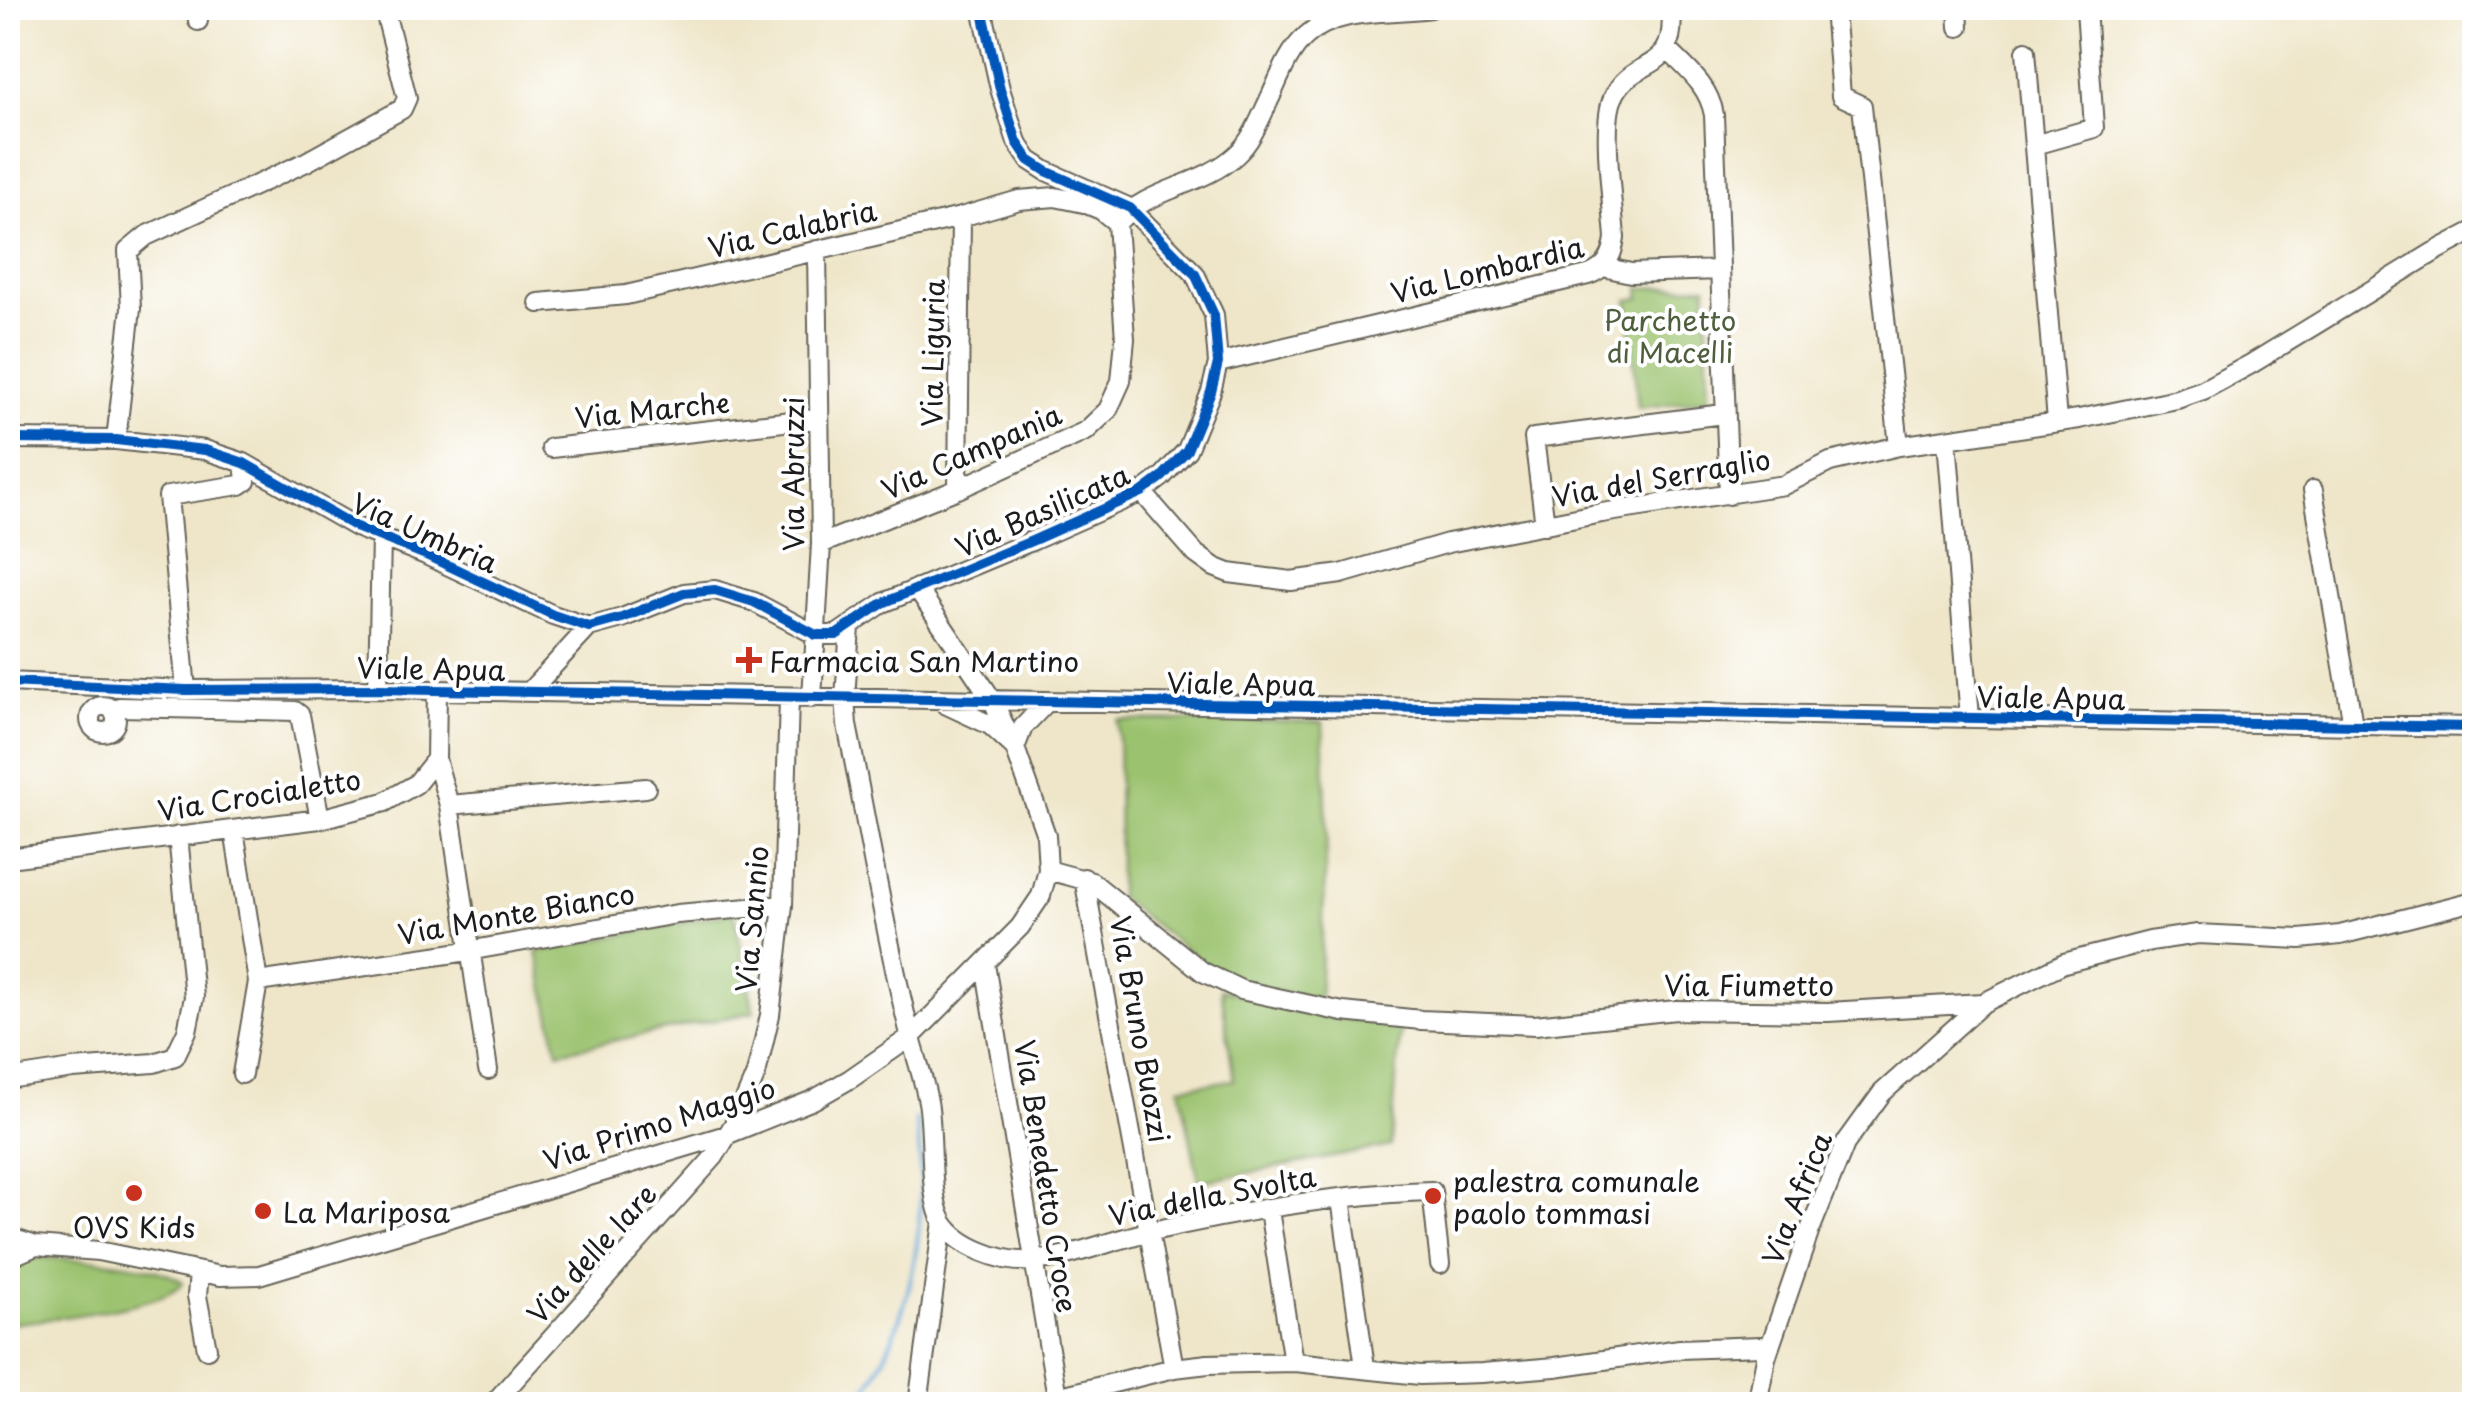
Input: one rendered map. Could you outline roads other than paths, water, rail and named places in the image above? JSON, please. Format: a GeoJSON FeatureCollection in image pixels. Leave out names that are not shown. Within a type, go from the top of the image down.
{"type":"FeatureCollection","features":[{"type":"Feature","properties":{"kind":"street"},"geometry":{"type":"LineString","coordinates":[[116,440],[132,308],[128,251],[146,236],[306,162],[402,109],[407,98],[384,8]]}},
{"type":"Feature","properties":{"kind":"street"},"geometry":{"type":"LineString","coordinates":[[982,8],[1000,89],[1017,142],[1029,160],[1130,208]]}},
{"type":"Feature","properties":{"kind":"street"},"geometry":{"type":"LineString","coordinates":[[1117,223],[1130,208],[1215,170],[1237,154],[1252,134],[1289,58],[1304,37],[1327,22],[1431,8]]}},
{"type":"Feature","properties":{"kind":"street"},"geometry":{"type":"LineString","coordinates":[[1672,8],[1673,32],[1667,49],[1711,98],[1729,495]]}},
{"type":"Feature","properties":{"kind":"street"},"geometry":{"type":"LineString","coordinates":[[1834,8],[1841,96],[1862,106],[1898,446]]}},
{"type":"Feature","properties":{"kind":"street"},"geometry":{"type":"LineString","coordinates":[[1958,8],[1959,27]]}},
{"type":"Feature","properties":{"kind":"street"},"geometry":{"type":"LineString","coordinates":[[2034,145],[2094,128],[2086,8]]}},
{"type":"Feature","properties":{"kind":"street","name":"Via Lombardia"},"geometry":{"type":"LineString","coordinates":[[1218,363],[1604,268],[1615,238],[1611,102],[1622,85],[1662,57],[1667,49]]}},
{"type":"Feature","properties":{"kind":"street"},"geometry":{"type":"LineString","coordinates":[[2026,51],[2057,421]]}},
{"type":"Feature","properties":{"kind":"street"},"geometry":{"type":"LineString","coordinates":[[1055,197],[1060,178]]}},
{"type":"Feature","properties":{"kind":"street","name":"Via Calabria"},"geometry":{"type":"LineString","coordinates":[[539,303],[626,295],[1019,200],[1055,197],[1101,210],[1117,223]]}},
{"type":"Feature","properties":{"kind":"street","name":"Via Basilicata"},"geometry":{"type":"LineString","coordinates":[[816,635],[836,635],[883,603],[1142,492],[1184,456],[1218,363],[1214,315],[1196,274],[1130,208]]}},
{"type":"Feature","properties":{"kind":"street","name":"Via Liguria"},"geometry":{"type":"LineString","coordinates":[[958,490],[961,217]]}},
{"type":"Feature","properties":{"kind":"street","name":"Via Campania"},"geometry":{"type":"LineString","coordinates":[[821,544],[958,490],[1086,430],[1108,410],[1121,381],[1126,339],[1117,223]]}},
{"type":"Feature","properties":{"kind":"street","name":"Via del Serraglio"},"geometry":{"type":"LineString","coordinates":[[1142,492],[1206,561],[1229,573],[1309,580],[1340,574],[1448,544],[1544,524],[1784,485],[1830,462],[1898,446],[2177,399],[2203,390],[2474,231]]}},
{"type":"Feature","properties":{"kind":"street","name":"Via Abruzzi"},"geometry":{"type":"LineString","coordinates":[[812,698],[821,544],[816,250]]}},
{"type":"Feature","properties":{"kind":"street"},"geometry":{"type":"LineString","coordinates":[[1604,268],[1631,273],[1720,270]]}},
{"type":"Feature","properties":{"kind":"street"},"geometry":{"type":"LineString","coordinates":[[1544,524],[1534,438],[1724,414]]}},
{"type":"Feature","properties":{"kind":"street","name":"Via Marche"},"geometry":{"type":"LineString","coordinates":[[551,448],[819,418]]}},
{"type":"Feature","properties":{"kind":"street","name":"Via Umbria"},"geometry":{"type":"LineString","coordinates":[[8,439],[116,440],[204,450],[244,463],[317,507],[552,615],[588,627]]}},
{"type":"Feature","properties":{"kind":"street"},"geometry":{"type":"LineString","coordinates":[[1948,440],[1970,718]]}},
{"type":"Feature","properties":{"kind":"street"},"geometry":{"type":"LineString","coordinates":[[186,690],[168,496],[240,485],[246,481],[244,463]]}},
{"type":"Feature","properties":{"kind":"street"},"geometry":{"type":"LineString","coordinates":[[2313,490],[2354,725]]}},
{"type":"Feature","properties":{"kind":"street","name":"Via Umbria"},"geometry":{"type":"LineString","coordinates":[[378,689],[381,537]]}},
{"type":"Feature","properties":{"kind":"street","name":"Via Primo Maggio"},"geometry":{"type":"LineString","coordinates":[[8,1237],[36,1246],[98,1251],[240,1277],[291,1268],[726,1135],[813,1100],[912,1036],[1032,914],[1048,870],[1046,835],[1015,748],[993,701],[917,588]]}},
{"type":"Feature","properties":{"kind":"street"},"geometry":{"type":"LineString","coordinates":[[530,692],[588,627],[684,593],[714,590],[754,602],[816,635]]}},
{"type":"Feature","properties":{"kind":"street"},"geometry":{"type":"LineString","coordinates":[[850,628],[845,698],[848,725],[929,1105],[937,1201],[943,1222],[918,1404]]}},
{"type":"Feature","properties":{"kind":"street","name":"Viale Apua"},"geometry":{"type":"LineString","coordinates":[[8,682],[186,690],[378,689],[2474,727]]}},
{"type":"Feature","properties":{"kind":"street"},"geometry":{"type":"LineString","coordinates":[[437,690],[436,759],[449,804],[488,1070]]}},
{"type":"Feature","properties":{"kind":"street","name":"Via Sannio"},"geometry":{"type":"LineString","coordinates":[[726,1135],[740,1112],[763,1052],[784,905],[789,698]]}},
{"type":"Feature","properties":{"kind":"street"},"geometry":{"type":"LineString","coordinates":[[935,700],[990,725],[1015,748],[1023,727],[1046,702]]}},
{"type":"Feature","properties":{"kind":"street"},"geometry":{"type":"LineString","coordinates":[[113,711],[119,707],[295,711],[300,715],[320,819]]}},
{"type":"Feature","properties":{"kind":"street","name":"Via Crocialetto"},"geometry":{"type":"LineString","coordinates":[[8,858],[320,819],[384,802],[416,784],[436,759]]}},
{"type":"Feature","properties":{"kind":"street"},"geometry":{"type":"LineString","coordinates":[[449,804],[646,788]]}},
{"type":"Feature","properties":{"kind":"street"},"geometry":{"type":"LineString","coordinates":[[234,830],[258,982],[242,1074]]}},
{"type":"Feature","properties":{"kind":"street"},"geometry":{"type":"LineString","coordinates":[[8,1080],[73,1069],[154,1063],[176,1056],[187,1031],[194,997],[178,836]]}},
{"type":"Feature","properties":{"kind":"street","name":"Via Fiumetto"},"geometry":{"type":"LineString","coordinates":[[1048,870],[1084,878],[1172,949],[1216,980],[1241,990],[1343,1012],[1535,1026],[1676,1010],[1828,1012],[1983,1003],[2064,963],[2150,940],[2198,934],[2300,938],[2340,935],[2474,901]]}},
{"type":"Feature","properties":{"kind":"street","name":"Via Bruno Buozzi"},"geometry":{"type":"LineString","coordinates":[[1084,878],[1174,1368]]}},
{"type":"Feature","properties":{"kind":"street","name":"Via Monte Bianco"},"geometry":{"type":"LineString","coordinates":[[258,982],[676,914],[784,905]]}},
{"type":"Feature","properties":{"kind":"street","name":"Via Benedetto Croce"},"geometry":{"type":"LineString","coordinates":[[985,964],[1056,1396],[1174,1368]]}},
{"type":"Feature","properties":{"kind":"street","name":"Via Africa"},"geometry":{"type":"LineString","coordinates":[[1757,1404],[1766,1358],[1810,1230],[1856,1126],[1882,1093],[1983,1003]]}},
{"type":"Feature","properties":{"kind":"street","name":"Via delle Iare"},"geometry":{"type":"LineString","coordinates":[[492,1404],[714,1157],[726,1135]]}},
{"type":"Feature","properties":{"kind":"street","name":"Via della Svolta"},"geometry":{"type":"LineString","coordinates":[[943,1222],[959,1238],[980,1249],[1010,1260],[1032,1261],[1151,1231],[1269,1210],[1341,1199],[1432,1192],[1440,1264]]}},
{"type":"Feature","properties":{"kind":"street"},"geometry":{"type":"LineString","coordinates":[[1341,1199],[1365,1367]]}},
{"type":"Feature","properties":{"kind":"street"},"geometry":{"type":"LineString","coordinates":[[1269,1210],[1293,1362]]}},
{"type":"Feature","properties":{"kind":"street","name":"Via Primo Maggio"},"geometry":{"type":"LineString","coordinates":[[8,1258],[36,1246]]}},
{"type":"Feature","properties":{"kind":"street"},"geometry":{"type":"LineString","coordinates":[[198,1272],[197,1296],[207,1348]]}},
{"type":"Feature","properties":{"kind":"street"},"geometry":{"type":"LineString","coordinates":[[1174,1368],[1293,1362],[1420,1375],[1482,1373],[1680,1349],[1740,1346],[1766,1348],[1766,1358]]}},
{"type":"Feature","properties":{"kind":"waterway"},"geometry":{"type":"LineString","coordinates":[[857,1404],[892,1339],[913,1268],[921,1193],[916,1119]]}},
{"type":"Feature","properties":{"kind":"place","name":"Farmacia San Martino"},"geometry":{"type":"Point","coordinates":[749,660]}},
{"type":"Feature","properties":{"kind":"place","name":"OVS Kids"},"geometry":{"type":"Point","coordinates":[134,1193]}},
{"type":"Feature","properties":{"kind":"place","name":"palestra comunale paolo tommasi"},"geometry":{"type":"Point","coordinates":[1433,1196]}},
{"type":"Feature","properties":{"kind":"place","name":"La Mariposa"},"geometry":{"type":"Point","coordinates":[263,1211]}},
{"type":"Feature","properties":{"kind":"park label","name":"Parchetto di Macelli"},"geometry":{"type":"Point","coordinates":[1670,335]}}]}
